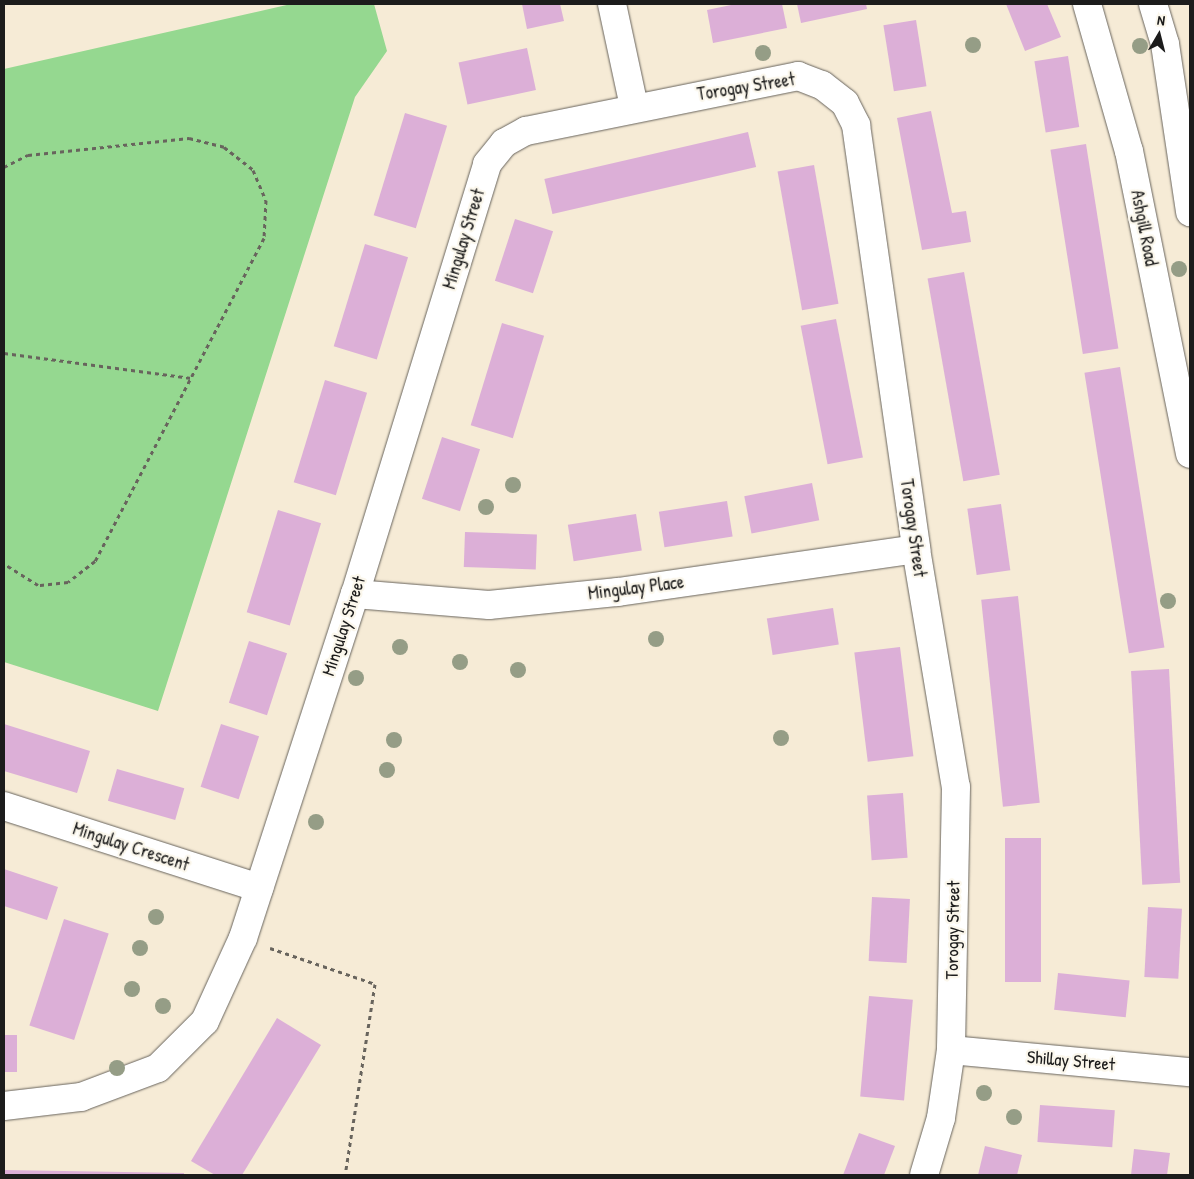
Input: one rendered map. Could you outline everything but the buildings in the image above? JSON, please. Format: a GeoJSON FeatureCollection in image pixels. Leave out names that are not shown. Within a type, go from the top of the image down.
{"type":"FeatureCollection","features":[{"type":"Feature","properties":{"kind":"street"},"geometry":{"type":"LineString","coordinates":[[612,4],[634,107]]}},
{"type":"Feature","properties":{"kind":"street","name":"Ashgill Road"},"geometry":{"type":"LineString","coordinates":[[1087,4],[1129,151],[1190,454]]}},
{"type":"Feature","properties":{"kind":"street"},"geometry":{"type":"LineString","coordinates":[[1153,4],[1165,44],[1190,212]]}},
{"type":"Feature","properties":{"kind":"street","name":"Torogay Street"},"geometry":{"type":"LineString","coordinates":[[634,107],[798,76],[822,85],[845,103],[856,125],[916,549],[956,787],[951,1050],[941,1118],[924,1175]]}},
{"type":"Feature","properties":{"kind":"street","name":"Mingulay Street"},"geometry":{"type":"LineString","coordinates":[[4,1106],[81,1097],[158,1068],[206,1021],[243,938],[355,594],[487,164],[504,143],[526,130],[634,107]]}},
{"type":"Feature","properties":{"kind":"street","name":"Mingulay Place"},"geometry":{"type":"LineString","coordinates":[[355,594],[489,605],[618,592],[916,549]]}},
{"type":"Feature","properties":{"kind":"street","name":"Mingulay Crescent"},"geometry":{"type":"LineString","coordinates":[[4,806],[259,888]]}},
{"type":"Feature","properties":{"kind":"street","name":"Shillay Street"},"geometry":{"type":"LineString","coordinates":[[951,1050],[1190,1072]]}},
{"type":"Feature","properties":{"kind":"path"},"geometry":{"type":"LineString","coordinates":[[4,167],[28,155],[189,138],[224,148],[253,170],[266,200],[264,238],[95,561],[68,582],[38,584],[4,564]]}},
{"type":"Feature","properties":{"kind":"path"},"geometry":{"type":"LineString","coordinates":[[4,354],[191,378]]}},
{"type":"Feature","properties":{"kind":"path"},"geometry":{"type":"LineString","coordinates":[[243,938],[374,984],[345,1175]]}},
{"type":"Feature","properties":{"kind":"green space"},"geometry":{"type":"Polygon","coordinates":[[[291,4],[374,4],[387,51],[355,97],[158,711],[4,662],[4,69],[291,4]]]}}]}
